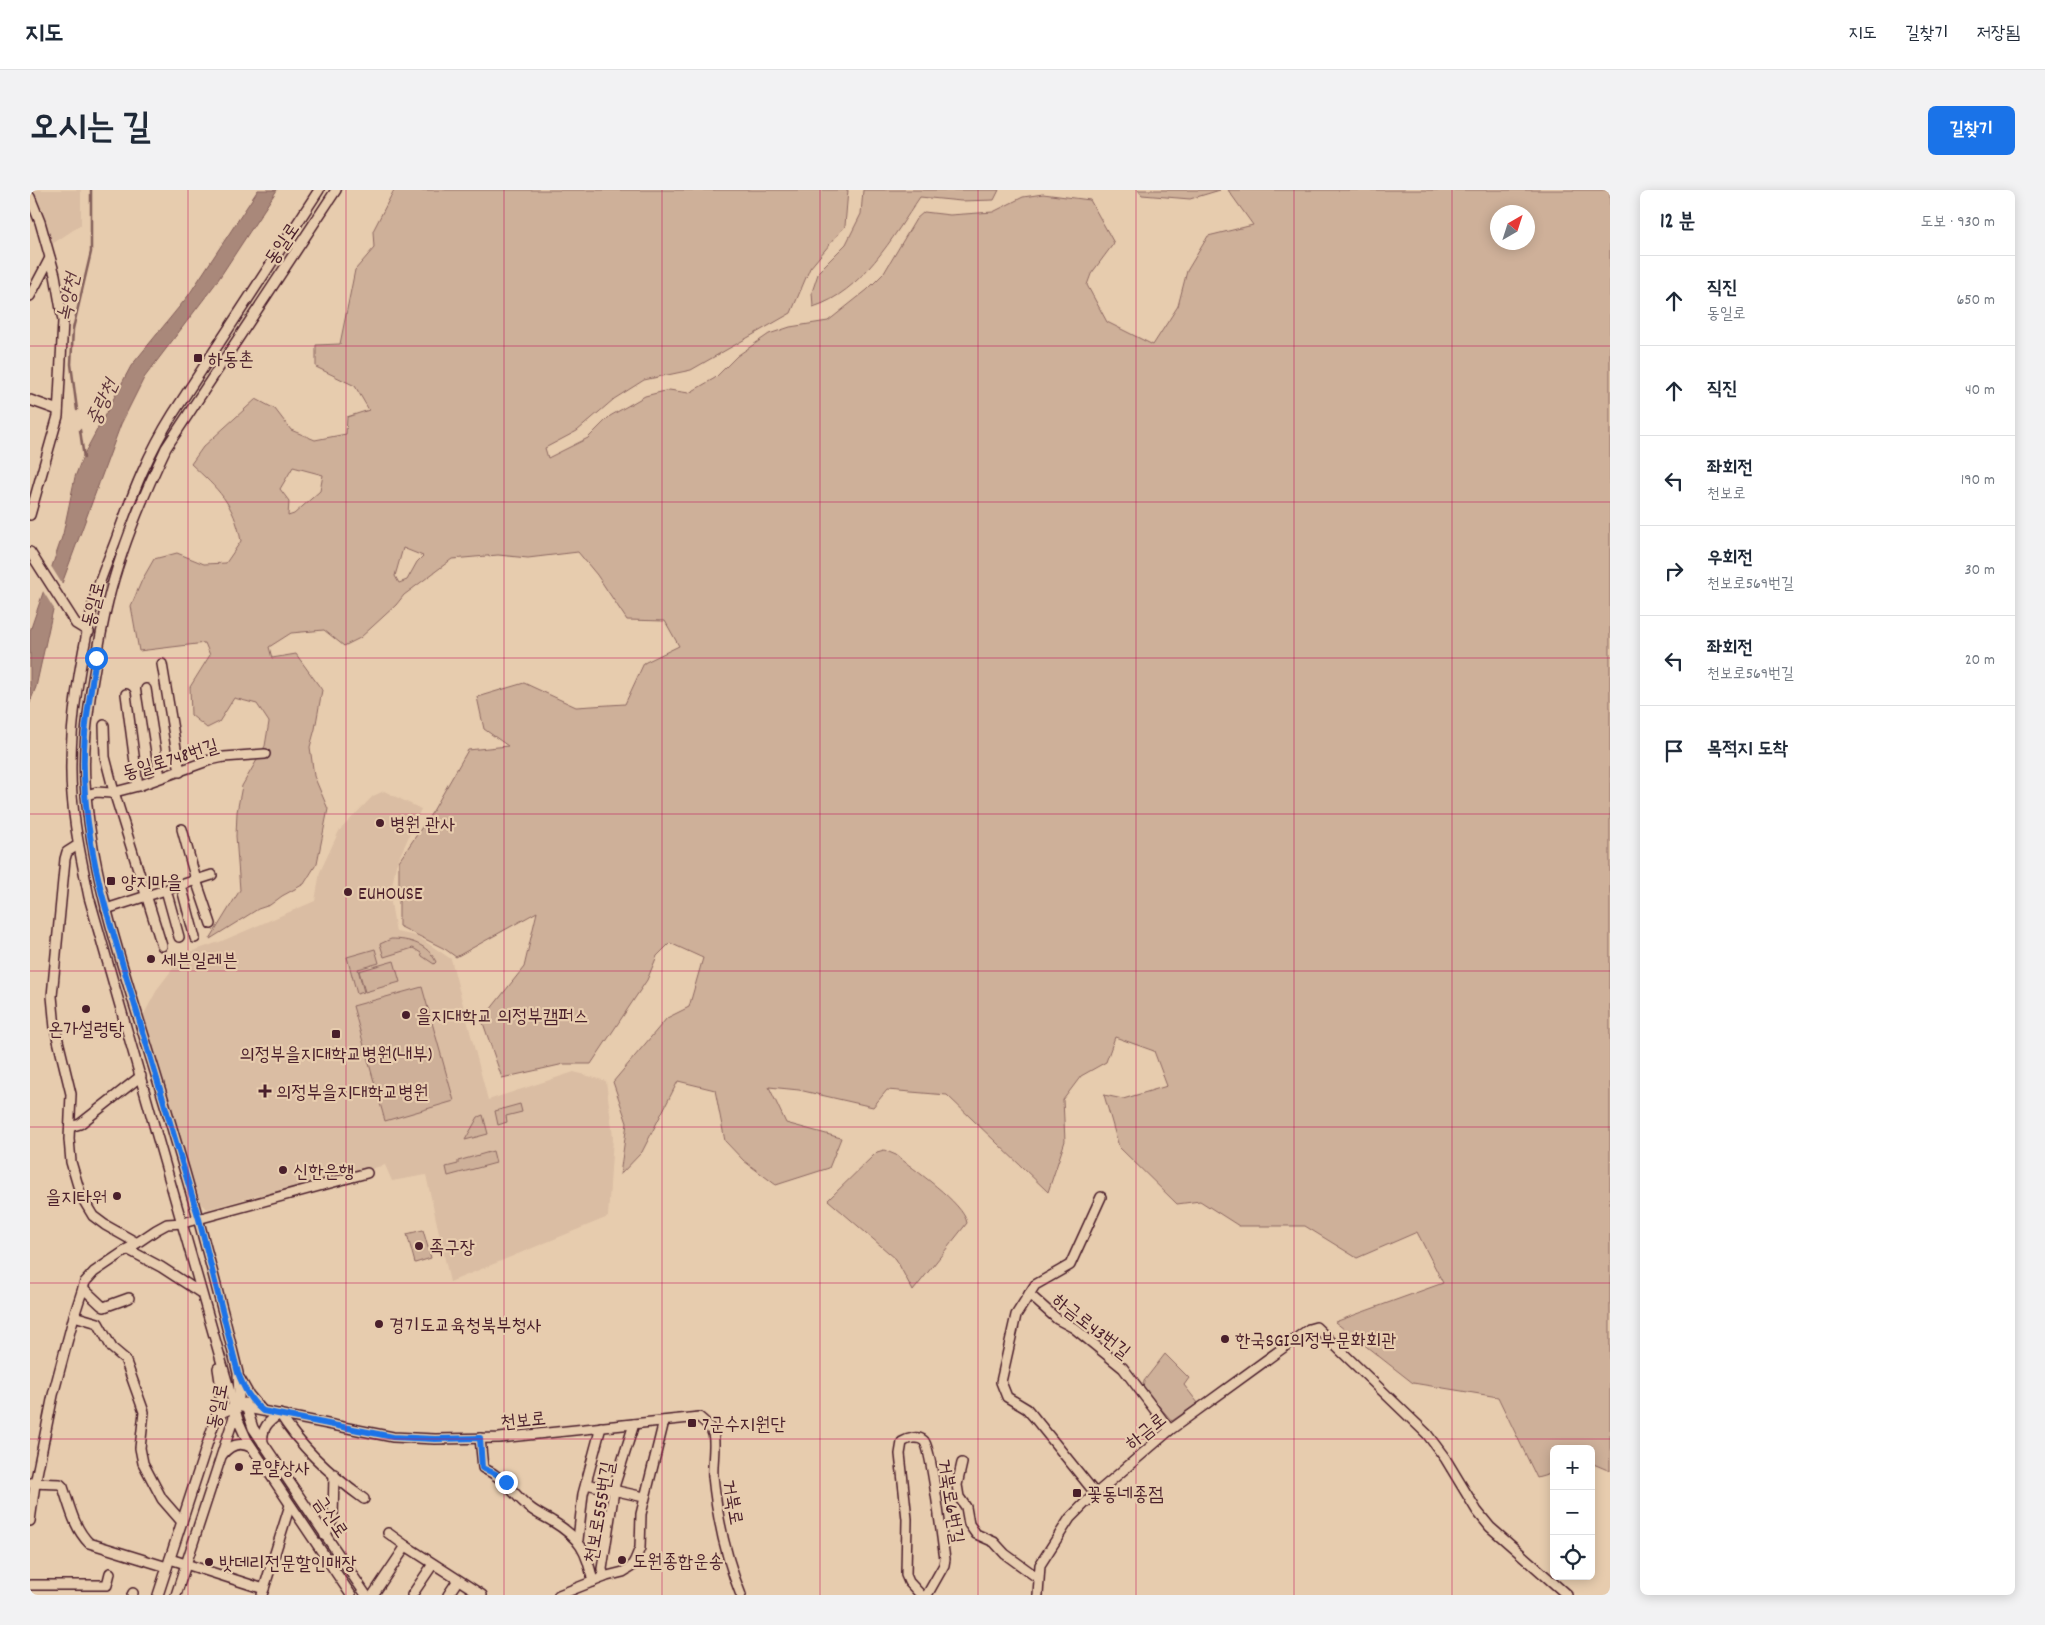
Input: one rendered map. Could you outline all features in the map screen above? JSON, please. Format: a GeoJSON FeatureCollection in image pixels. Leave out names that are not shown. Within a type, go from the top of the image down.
{"type":"FeatureCollection","features":[{"type":"Feature","properties":{"kind":"street","name":"동일로"},"geometry":{"type":"LineString","coordinates":[[176,1595],[228,1434],[239,1409],[213,1335],[183,1223],[89,897],[78,845],[71,764],[82,667],[93,604],[142,471],[154,444],[320,190]]}},
{"type":"Feature","properties":{"kind":"street","name":"동일로"},"geometry":{"type":"LineString","coordinates":[[238,1373],[199,1219],[106,909],[91,837],[86,795],[85,735],[100,636],[111,590],[131,529],[150,481],[166,448],[336,190]]}},
{"type":"Feature","properties":{"kind":"street"},"geometry":{"type":"LineString","coordinates":[[30,197],[40,222],[50,258],[62,321],[58,410],[42,476],[30,515]]}},
{"type":"Feature","properties":{"kind":"street"},"geometry":{"type":"LineString","coordinates":[[30,296],[50,258]]}},
{"type":"Feature","properties":{"kind":"street"},"geometry":{"type":"LineString","coordinates":[[30,400],[58,410]]}},
{"type":"Feature","properties":{"kind":"street"},"geometry":{"type":"LineString","coordinates":[[31,556],[76,624],[89,632]]}},
{"type":"Feature","properties":{"kind":"street"},"geometry":{"type":"LineString","coordinates":[[162,664],[180,772]]}},
{"type":"Feature","properties":{"kind":"street"},"geometry":{"type":"LineString","coordinates":[[146,689],[160,777]]}},
{"type":"Feature","properties":{"kind":"street"},"geometry":{"type":"LineString","coordinates":[[126,694],[138,786]]}},
{"type":"Feature","properties":{"kind":"street"},"geometry":{"type":"LineString","coordinates":[[104,725],[106,757],[114,792],[162,946]]}},
{"type":"Feature","properties":{"kind":"street","name":"동일로748번길"},"geometry":{"type":"LineString","coordinates":[[86,795],[97,792],[114,792],[138,786],[210,760],[265,754]]}},
{"type":"Feature","properties":{"kind":"street"},"geometry":{"type":"LineString","coordinates":[[182,829],[210,924]]}},
{"type":"Feature","properties":{"kind":"street"},"geometry":{"type":"LineString","coordinates":[[78,845],[67,852],[65,859],[52,988],[55,1028],[71,1094],[71,1162],[78,1187],[93,1216],[137,1243]]}},
{"type":"Feature","properties":{"kind":"street"},"geometry":{"type":"LineString","coordinates":[[106,909],[212,875]]}},
{"type":"Feature","properties":{"kind":"street"},"geometry":{"type":"LineString","coordinates":[[181,885],[195,938]]}},
{"type":"Feature","properties":{"kind":"street"},"geometry":{"type":"LineString","coordinates":[[166,890],[179,937]]}},
{"type":"Feature","properties":{"kind":"street"},"geometry":{"type":"LineString","coordinates":[[70,1127],[80,1124],[141,1076]]}},
{"type":"Feature","properties":{"kind":"street"},"geometry":{"type":"LineString","coordinates":[[30,1521],[33,1484],[53,1395],[74,1316],[88,1277],[167,1224],[199,1219],[367,1173]]}},
{"type":"Feature","properties":{"kind":"street"},"geometry":{"type":"LineString","coordinates":[[1095,1493],[1033,1416],[1026,1409],[1012,1402],[1002,1391],[1001,1382],[1016,1315],[1034,1285],[1070,1265],[1101,1198]]}},
{"type":"Feature","properties":{"kind":"street"},"geometry":{"type":"LineString","coordinates":[[127,1250],[161,1267],[201,1293]]}},
{"type":"Feature","properties":{"kind":"street"},"geometry":{"type":"LineString","coordinates":[[83,1288],[104,1306],[129,1298]]}},
{"type":"Feature","properties":{"kind":"street","name":"하금로43번길"},"geometry":{"type":"LineString","coordinates":[[1029,1294],[1057,1319],[1074,1328],[1123,1368],[1170,1430]]}},
{"type":"Feature","properties":{"kind":"street"},"geometry":{"type":"LineString","coordinates":[[74,1316],[98,1323],[112,1348],[125,1359],[144,1412],[140,1448],[143,1463],[162,1499],[182,1522]]}},
{"type":"Feature","properties":{"kind":"street","name":"하금로"},"geometry":{"type":"LineString","coordinates":[[1038,1595],[1040,1565],[1070,1518],[1095,1493],[1170,1430],[1309,1329],[1316,1327],[1427,1434],[1445,1458],[1477,1511],[1490,1527],[1567,1595]]}},
{"type":"Feature","properties":{"kind":"street","name":"동일로"},"geometry":{"type":"LineString","coordinates":[[158,1595],[221,1396],[213,1335]]}},
{"type":"Feature","properties":{"kind":"street"},"geometry":{"type":"LineString","coordinates":[[238,1373],[249,1395],[263,1411]]}},
{"type":"Feature","properties":{"kind":"street","name":"금신로"},"geometry":{"type":"LineString","coordinates":[[238,1373],[239,1409],[254,1451],[351,1595]]}},
{"type":"Feature","properties":{"kind":"street"},"geometry":{"type":"LineString","coordinates":[[213,1425],[220,1415],[239,1409]]}},
{"type":"Feature","properties":{"kind":"street","name":"금신로"},"geometry":{"type":"LineString","coordinates":[[239,1409],[366,1595]]}},
{"type":"Feature","properties":{"kind":"street","name":"천보로"},"geometry":{"type":"LineString","coordinates":[[239,1409],[280,1414],[393,1437],[435,1439],[480,1438],[699,1417]]}},
{"type":"Feature","properties":{"kind":"street"},"geometry":{"type":"LineString","coordinates":[[263,1444],[264,1429],[269,1421],[280,1414],[292,1434],[334,1474],[364,1499]]}},
{"type":"Feature","properties":{"kind":"street","name":"거북로"},"geometry":{"type":"LineString","coordinates":[[699,1417],[712,1430],[714,1438],[712,1472],[714,1495],[724,1540],[741,1595]]}},
{"type":"Feature","properties":{"kind":"street"},"geometry":{"type":"LineString","coordinates":[[559,1595],[631,1567],[638,1554],[644,1497],[664,1421]]}},
{"type":"Feature","properties":{"kind":"street","name":"천보로555번길"},"geometry":{"type":"LineString","coordinates":[[604,1577],[602,1569],[615,1484],[634,1424]]}},
{"type":"Feature","properties":{"kind":"street"},"geometry":{"type":"LineString","coordinates":[[578,1540],[579,1514],[600,1427]]}},
{"type":"Feature","properties":{"kind":"street"},"geometry":{"type":"LineString","coordinates":[[480,1438],[482,1468],[496,1474],[530,1508],[561,1526],[578,1540],[585,1550],[593,1582]]}},
{"type":"Feature","properties":{"kind":"street","name":"거북로6번길"},"geometry":{"type":"LineString","coordinates":[[921,1595],[909,1582],[906,1575],[906,1519],[900,1454],[902,1442],[908,1438],[920,1439],[924,1442],[930,1461],[945,1559],[944,1565],[928,1595]]}},
{"type":"Feature","properties":{"kind":"street"},"geometry":{"type":"LineString","coordinates":[[221,1457],[226,1450],[234,1445],[244,1444],[254,1451]]}},
{"type":"Feature","properties":{"kind":"street"},"geometry":{"type":"LineString","coordinates":[[962,1463],[957,1485],[959,1496],[966,1507],[969,1524],[976,1534],[994,1542],[1005,1554],[1038,1578]]}},
{"type":"Feature","properties":{"kind":"street"},"geometry":{"type":"LineString","coordinates":[[325,1536],[333,1519],[334,1474]]}},
{"type":"Feature","properties":{"kind":"street"},"geometry":{"type":"LineString","coordinates":[[33,1484],[60,1484],[63,1487],[73,1519],[82,1536],[89,1544],[169,1563],[186,1564],[263,1592],[290,1505]]}},
{"type":"Feature","properties":{"kind":"street"},"geometry":{"type":"LineString","coordinates":[[586,1484],[644,1497]]}},
{"type":"Feature","properties":{"kind":"street"},"geometry":{"type":"LineString","coordinates":[[388,1533],[482,1595]]}},
{"type":"Feature","properties":{"kind":"street"},"geometry":{"type":"LineString","coordinates":[[373,1595],[406,1546]]}},
{"type":"Feature","properties":{"kind":"street"},"geometry":{"type":"LineString","coordinates":[[417,1593],[433,1564]]}},
{"type":"Feature","properties":{"kind":"street"},"geometry":{"type":"LineString","coordinates":[[30,1585],[107,1585],[110,1573]]}},
{"type":"Feature","properties":{"kind":"street"},"geometry":{"type":"LineString","coordinates":[[448,1595],[458,1580]]}},
{"type":"Feature","properties":{"kind":"shaded area"},"geometry":{"type":"Polygon","coordinates":[[[31,190],[81,190],[81,225],[52,244],[31,190]]]}},
{"type":"Feature","properties":{"kind":"shaded area","name":"중랑천"},"geometry":{"type":"Polygon","coordinates":[[[258,190],[277,190],[216,283],[144,378],[121,424],[54,605],[36,687],[30,702],[30,631],[63,534],[75,477],[83,456],[131,366],[188,296],[258,190]]]}},
{"type":"Feature","properties":{"kind":"shaded area"},"geometry":{"type":"Polygon","coordinates":[[[394,190],[848,190],[845,226],[810,268],[791,313],[691,370],[644,380],[614,399],[577,431],[545,448],[548,458],[588,438],[610,416],[645,396],[669,390],[689,393],[715,378],[737,356],[769,334],[790,327],[828,321],[867,290],[884,273],[916,219],[924,212],[950,215],[993,212],[1023,197],[1043,194],[1090,200],[1114,243],[1091,274],[1087,285],[1107,322],[1153,345],[1178,306],[1187,271],[1208,236],[1253,225],[1228,190],[1610,190],[1610,1471],[1595,1465],[1595,1445],[1550,1445],[1550,1474],[1537,1478],[1498,1397],[1413,1383],[1335,1322],[1443,1283],[1417,1232],[1357,1258],[1305,1226],[1239,1226],[1200,1201],[1177,1204],[1119,1147],[1104,1095],[1123,1099],[1167,1086],[1154,1051],[1115,1037],[1106,1062],[1081,1076],[1063,1100],[1065,1141],[1048,1192],[947,1095],[887,1090],[873,1107],[799,1090],[769,1087],[786,1123],[841,1138],[829,1168],[776,1185],[744,1161],[725,1141],[715,1090],[678,1081],[642,1152],[620,1175],[627,1123],[613,1082],[667,1018],[689,1007],[703,958],[670,943],[657,956],[647,980],[591,1064],[564,1064],[502,1078],[482,1020],[524,967],[537,912],[456,957],[445,949],[399,926],[399,861],[433,811],[468,750],[508,746],[484,729],[477,697],[524,683],[576,707],[625,704],[644,663],[679,646],[665,621],[627,620],[597,575],[578,552],[528,558],[498,555],[452,559],[404,595],[396,605],[360,638],[344,646],[324,630],[291,633],[269,647],[272,658],[296,654],[322,690],[310,747],[314,776],[328,809],[317,863],[304,884],[270,905],[258,909],[210,939],[240,890],[236,836],[237,812],[242,786],[265,746],[269,722],[257,704],[234,698],[219,722],[207,728],[191,715],[190,687],[210,655],[205,643],[139,651],[131,606],[142,580],[154,559],[177,553],[204,564],[226,563],[241,541],[234,516],[229,507],[217,489],[191,464],[203,447],[256,399],[275,409],[291,430],[315,440],[346,434],[347,417],[369,410],[355,386],[316,367],[316,345],[340,344],[355,270],[374,248],[373,231],[394,190]],[[293,467],[280,489],[289,501],[288,516],[294,514],[320,491],[323,475],[293,467]],[[403,548],[395,576],[399,583],[407,580],[417,562],[423,556],[403,548]]]}},
{"type":"Feature","properties":{"kind":"shaded area"},"geometry":{"type":"Polygon","coordinates":[[[863,190],[999,190],[994,200],[961,201],[920,197],[887,245],[861,276],[831,300],[813,307],[812,292],[819,271],[846,244],[861,214],[863,190]]]}},
{"type":"Feature","properties":{"kind":"shaded area"},"geometry":{"type":"Polygon","coordinates":[[[1138,190],[1220,190],[1190,199],[1142,195],[1138,190]]]}},
{"type":"Feature","properties":{"kind":"shaded area"},"geometry":{"type":"Polygon","coordinates":[[[384,791],[421,809],[396,865],[390,897],[396,932],[417,936],[451,959],[488,1100],[574,1072],[606,1081],[613,1137],[608,1217],[450,1282],[426,1175],[392,1181],[385,1165],[279,1194],[259,1195],[208,1209],[195,1200],[143,1016],[158,988],[184,954],[222,941],[315,901],[320,872],[339,831],[373,796],[384,791]]]}},
{"type":"Feature","properties":{"kind":"shaded area"},"geometry":{"type":"Polygon","coordinates":[[[391,939],[404,940],[423,947],[433,956],[436,962],[434,964],[413,948],[384,957],[380,944],[391,939]]]}},
{"type":"Feature","properties":{"kind":"shaded area"},"geometry":{"type":"Polygon","coordinates":[[[375,949],[379,963],[358,969],[364,992],[357,994],[347,957],[375,949]]]}},
{"type":"Feature","properties":{"kind":"shaded area"},"geometry":{"type":"Polygon","coordinates":[[[394,961],[400,982],[365,992],[359,971],[394,961]]]}},
{"type":"Feature","properties":{"kind":"shaded area"},"geometry":{"type":"Polygon","coordinates":[[[422,987],[454,1101],[385,1121],[353,1006],[422,987]]]}},
{"type":"Feature","properties":{"kind":"shaded area"},"geometry":{"type":"Polygon","coordinates":[[[520,1104],[522,1112],[506,1116],[507,1122],[498,1125],[495,1111],[520,1104]]]}},
{"type":"Feature","properties":{"kind":"shaded area"},"geometry":{"type":"Polygon","coordinates":[[[483,1115],[488,1134],[465,1140],[478,1117],[483,1115]]]}},
{"type":"Feature","properties":{"kind":"shaded area"},"geometry":{"type":"Polygon","coordinates":[[[884,1150],[896,1155],[948,1196],[964,1215],[967,1223],[913,1291],[896,1259],[828,1200],[877,1152],[884,1150]]]}},
{"type":"Feature","properties":{"kind":"shaded area"},"geometry":{"type":"Polygon","coordinates":[[[493,1151],[496,1163],[448,1176],[446,1167],[458,1164],[458,1161],[493,1151]]]}},
{"type":"Feature","properties":{"kind":"shaded area","name":"족구장"},"geometry":{"type":"Polygon","coordinates":[[[423,1230],[431,1258],[415,1263],[407,1234],[423,1230]]]}},
{"type":"Feature","properties":{"kind":"shaded area"},"geometry":{"type":"Polygon","coordinates":[[[1165,1354],[1189,1378],[1184,1385],[1198,1403],[1172,1421],[1143,1388],[1144,1381],[1165,1354]]]}},
{"type":"Feature","properties":{"kind":"pier"},"geometry":{"type":"Polygon","coordinates":[[[49,563],[64,587],[56,612],[41,588],[49,563]]]}},
{"type":"Feature","properties":{"kind":"waterway","name":"녹양천"},"geometry":{"type":"LineString","coordinates":[[77,410],[71,364],[73,329],[91,252],[91,190]]}},
{"type":"Feature","properties":{"kind":"waterway","name":"녹양천"},"geometry":{"type":"LineString","coordinates":[[80,430],[84,458]]}},
{"type":"Feature","properties":{"kind":"place","name":"하동촌"},"geometry":{"type":"Point","coordinates":[198,358]}},
{"type":"Feature","properties":{"kind":"place","name":"병원 관사"},"geometry":{"type":"Point","coordinates":[380,823]}},
{"type":"Feature","properties":{"kind":"place","name":"양지마을"},"geometry":{"type":"Point","coordinates":[111,881]}},
{"type":"Feature","properties":{"kind":"place","name":"EUHOUSE"},"geometry":{"type":"Point","coordinates":[348,892]}},
{"type":"Feature","properties":{"kind":"place","name":"세븐일레븐"},"geometry":{"type":"Point","coordinates":[151,959]}},
{"type":"Feature","properties":{"kind":"place","name":"온가설렁탕"},"geometry":{"type":"Point","coordinates":[86,1009]}},
{"type":"Feature","properties":{"kind":"place","name":"을지대학교 의정부캠퍼스"},"geometry":{"type":"Point","coordinates":[406,1015]}},
{"type":"Feature","properties":{"kind":"place","name":"의정부을지대학교병원(내부)"},"geometry":{"type":"Point","coordinates":[336,1034]}},
{"type":"Feature","properties":{"kind":"place","name":"의정부을지대학교병원"},"geometry":{"type":"Point","coordinates":[265,1091]}},
{"type":"Feature","properties":{"kind":"place","name":"신한은행"},"geometry":{"type":"Point","coordinates":[283,1170]}},
{"type":"Feature","properties":{"kind":"place","name":"을지타워"},"geometry":{"type":"Point","coordinates":[117,1196]}},
{"type":"Feature","properties":{"kind":"place","name":"족구장"},"geometry":{"type":"Point","coordinates":[419,1246]}},
{"type":"Feature","properties":{"kind":"place","name":"경기도교육청북부청사"},"geometry":{"type":"Point","coordinates":[379,1324]}},
{"type":"Feature","properties":{"kind":"place","name":"한국SGI의정부문화회관"},"geometry":{"type":"Point","coordinates":[1225,1339]}},
{"type":"Feature","properties":{"kind":"place","name":"7군수지원단"},"geometry":{"type":"Point","coordinates":[692,1423]}},
{"type":"Feature","properties":{"kind":"place","name":"로얄상사"},"geometry":{"type":"Point","coordinates":[239,1467]}},
{"type":"Feature","properties":{"kind":"place","name":"꽃동네종점"},"geometry":{"type":"Point","coordinates":[1077,1493]}},
{"type":"Feature","properties":{"kind":"place","name":"도원종합운송"},"geometry":{"type":"Point","coordinates":[622,1560]}},
{"type":"Feature","properties":{"kind":"place","name":"밧데리전문할인매장"},"geometry":{"type":"Point","coordinates":[209,1562]}},
{"type":"Feature","properties":{"kind":"route"},"geometry":{"type":"LineString","coordinates":[[96,658],[85,735],[84,781],[97,872],[106,909],[199,1219],[238,1373],[245,1388],[263,1411],[393,1437],[435,1439],[480,1438],[482,1468],[496,1474],[506,1482]]}}]}
